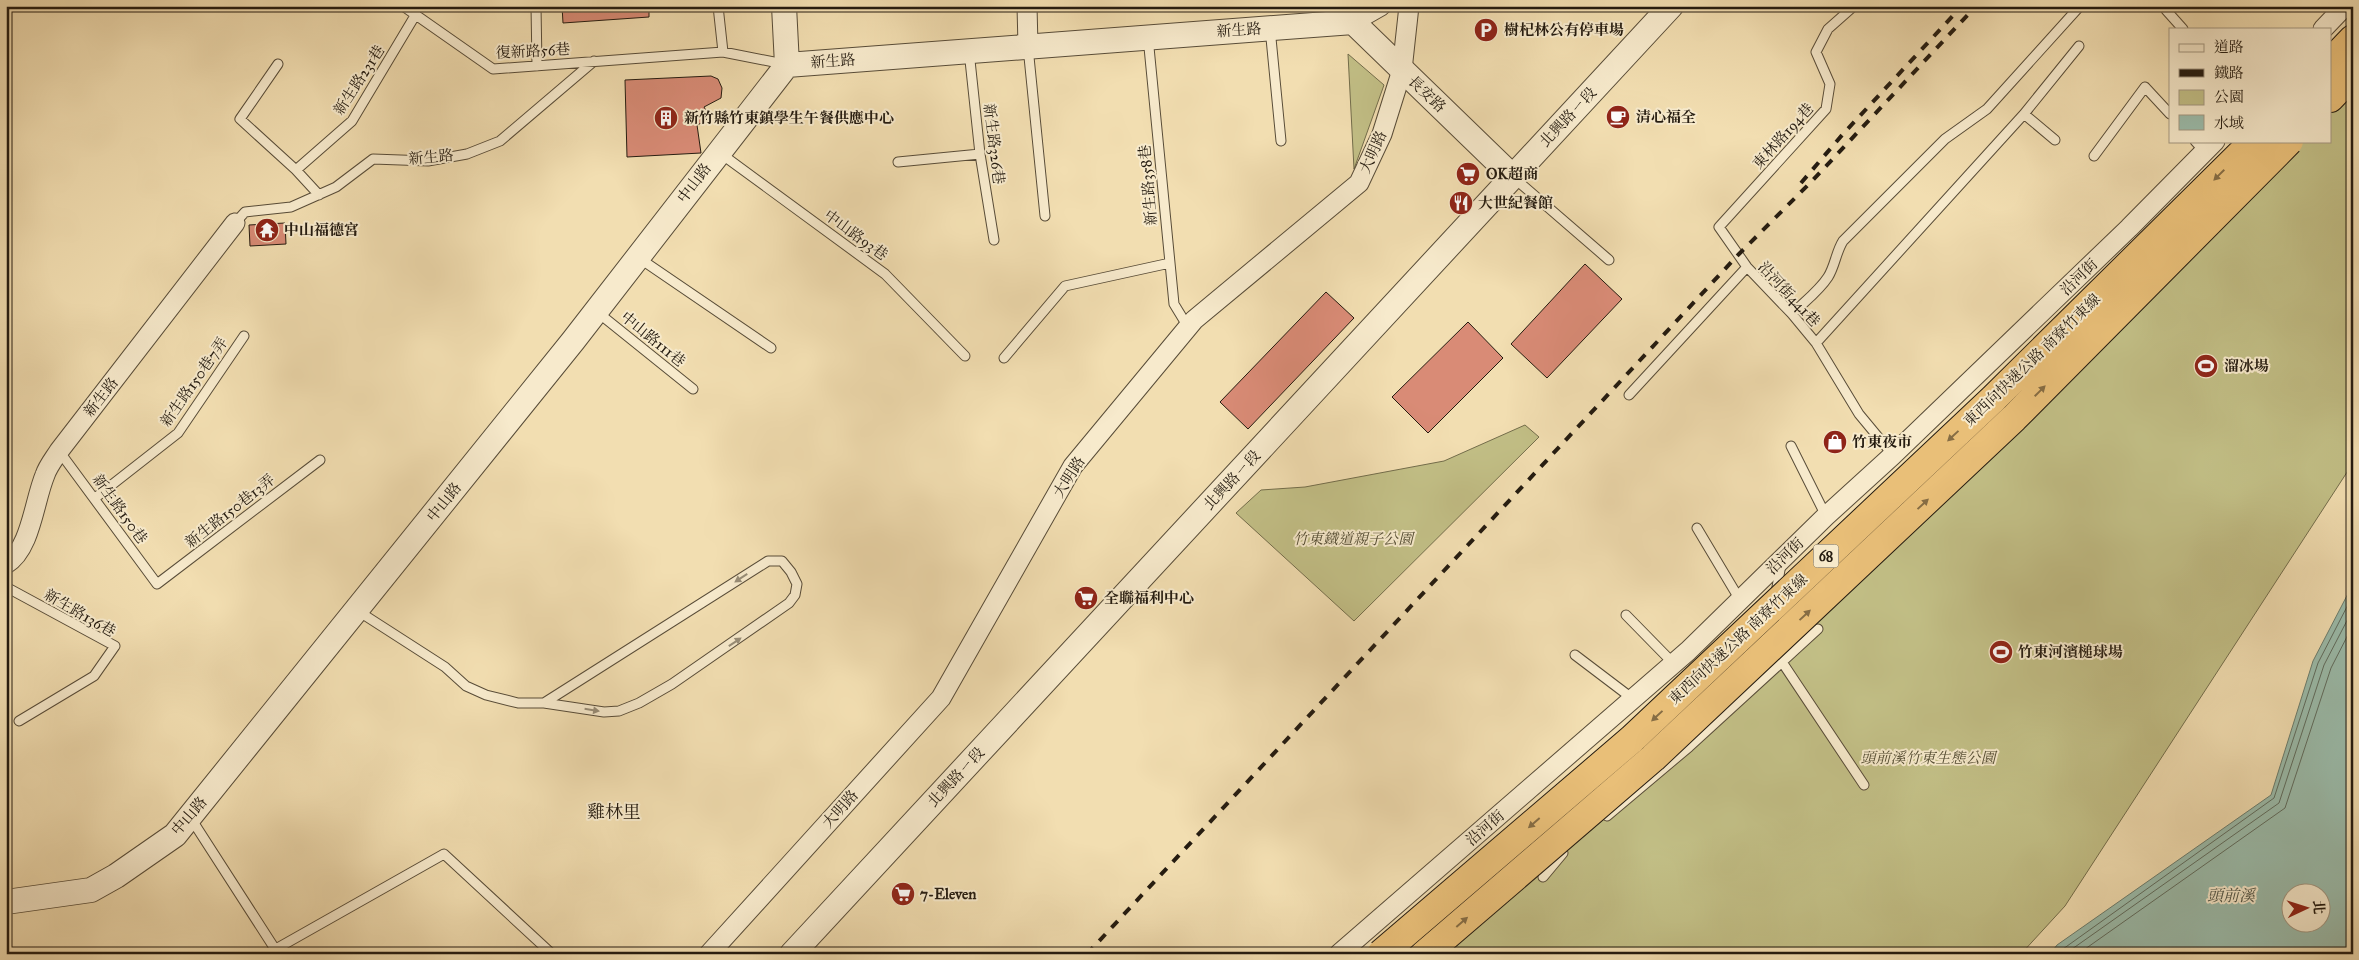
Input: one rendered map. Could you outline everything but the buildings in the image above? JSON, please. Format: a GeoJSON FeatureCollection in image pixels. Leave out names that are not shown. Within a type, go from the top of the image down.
{"type":"FeatureCollection","features":[{"type":"Feature","properties":{"kind":"highway"},"geometry":{"type":"LineString","coordinates":[[2332,60],[2353,39]]}},
{"type":"Feature","properties":{"kind":"highway"},"geometry":{"type":"LineString","coordinates":[[2332,96],[2353,74]]}},
{"type":"Feature","properties":{"kind":"highway","name":"東西向快速公路 南寮竹東線"},"geometry":{"type":"LineString","coordinates":[[1381,954],[1632,739],[1993,399],[2253,142]]}},
{"type":"Feature","properties":{"kind":"highway","name":"東西向快速公路 南寮竹東線"},"geometry":{"type":"LineString","coordinates":[[1425,954],[1653,758],[2014,418],[2288,142]]}},
{"type":"Feature","properties":{"kind":"street"},"geometry":{"type":"LineString","coordinates":[[784,6],[787,65]]}},
{"type":"Feature","properties":{"kind":"street"},"geometry":{"type":"LineString","coordinates":[[1026,6],[1028,46]]}},
{"type":"Feature","properties":{"kind":"street","name":"新生路"},"geometry":{"type":"LineString","coordinates":[[787,65],[1270,28],[1353,14],[1381,6]]}},
{"type":"Feature","properties":{"kind":"street","name":"大明路"},"geometry":{"type":"LineString","coordinates":[[709,954],[941,698],[1073,466],[1188,327],[1359,183],[1382,134],[1402,70],[1409,6]]}},
{"type":"Feature","properties":{"kind":"street","name":"北興路ㄧ段"},"geometry":{"type":"LineString","coordinates":[[792,954],[1671,6]]}},
{"type":"Feature","properties":{"kind":"street"},"geometry":{"type":"LineString","coordinates":[[2324,28],[2344,6]]}},
{"type":"Feature","properties":{"kind":"street","name":"長安路"},"geometry":{"type":"LineString","coordinates":[[1353,14],[1402,70],[1513,177]]}},
{"type":"Feature","properties":{"kind":"street","name":"中山路"},"geometry":{"type":"LineString","coordinates":[[6,902],[91,890],[116,876],[175,835],[596,311],[636,256],[787,65]]}},
{"type":"Feature","properties":{"kind":"street","name":"沿河街"},"geometry":{"type":"LineString","coordinates":[[1339,954],[1674,664],[1826,516],[1894,455],[2205,145]]}},
{"type":"Feature","properties":{"kind":"street","name":"新生路"},"geometry":{"type":"LineString","coordinates":[[6,564],[12,560],[22,547],[46,472],[59,451],[235,222]]}},
{"type":"Feature","properties":{"kind":"lane","name":"復新路56巷"},"geometry":{"type":"LineString","coordinates":[[403,6],[494,69],[594,61]]}},
{"type":"Feature","properties":{"kind":"lane"},"geometry":{"type":"LineString","coordinates":[[536,6],[537,66]]}},
{"type":"Feature","properties":{"kind":"lane"},"geometry":{"type":"LineString","coordinates":[[718,6],[722,52]]}},
{"type":"Feature","properties":{"kind":"lane","name":"東林路194巷"},"geometry":{"type":"LineString","coordinates":[[1747,267],[1719,227],[1826,109],[1830,84],[1816,52],[1828,29],[1854,6]]}},
{"type":"Feature","properties":{"kind":"lane"},"geometry":{"type":"LineString","coordinates":[[1792,314],[1822,286],[1829,275],[1837,250],[1843,241],[1945,139],[1987,109],[2080,6]]}},
{"type":"Feature","properties":{"kind":"lane"},"geometry":{"type":"LineString","coordinates":[[2166,10],[2182,28]]}},
{"type":"Feature","properties":{"kind":"lane","name":"新生路231巷"},"geometry":{"type":"LineString","coordinates":[[296,170],[352,121],[416,14]]}},
{"type":"Feature","properties":{"kind":"lane","name":"新生路"},"geometry":{"type":"LineString","coordinates":[[1270,28],[1281,141]]}},
{"type":"Feature","properties":{"kind":"lane","name":"新生路358巷"},"geometry":{"type":"LineString","coordinates":[[1148,37],[1174,304],[1188,327]]}},
{"type":"Feature","properties":{"kind":"lane"},"geometry":{"type":"LineString","coordinates":[[1028,46],[1045,216]]}},
{"type":"Feature","properties":{"kind":"lane"},"geometry":{"type":"LineString","coordinates":[[1816,343],[2024,114],[2078,46]]}},
{"type":"Feature","properties":{"kind":"lane","name":"新生路326巷"},"geometry":{"type":"LineString","coordinates":[[969,51],[980,154],[994,240]]}},
{"type":"Feature","properties":{"kind":"lane","name":"新生路"},"geometry":{"type":"LineString","coordinates":[[235,222],[246,212],[291,207],[319,195],[336,187],[373,159],[428,161],[467,154],[500,141],[594,61],[722,52],[787,65]]}},
{"type":"Feature","properties":{"kind":"lane"},"geometry":{"type":"LineString","coordinates":[[278,64],[240,119],[296,170],[319,195]]}},
{"type":"Feature","properties":{"kind":"lane"},"geometry":{"type":"LineString","coordinates":[[2094,156],[2145,86],[2169,113]]}},
{"type":"Feature","properties":{"kind":"lane"},"geometry":{"type":"LineString","coordinates":[[2024,114],[2055,140]]}},
{"type":"Feature","properties":{"kind":"lane","name":"中山路93巷"},"geometry":{"type":"LineString","coordinates":[[717,152],[885,274],[965,356]]}},
{"type":"Feature","properties":{"kind":"lane"},"geometry":{"type":"LineString","coordinates":[[898,162],[980,154]]}},
{"type":"Feature","properties":{"kind":"lane"},"geometry":{"type":"LineString","coordinates":[[1513,177],[1608,260]]}},
{"type":"Feature","properties":{"kind":"lane"},"geometry":{"type":"LineString","coordinates":[[636,256],[771,348]]}},
{"type":"Feature","properties":{"kind":"lane"},"geometry":{"type":"LineString","coordinates":[[1004,358],[1065,286],[1170,263]]}},
{"type":"Feature","properties":{"kind":"lane","name":"沿河街441巷"},"geometry":{"type":"LineString","coordinates":[[1629,395],[1747,267],[1792,314],[1816,343],[1858,414],[1894,455]]}},
{"type":"Feature","properties":{"kind":"lane","name":"中山路111巷"},"geometry":{"type":"LineString","coordinates":[[596,311],[692,389]]}},
{"type":"Feature","properties":{"kind":"lane","name":"新生路150巷7弄"},"geometry":{"type":"LineString","coordinates":[[95,498],[178,433],[244,336]]}},
{"type":"Feature","properties":{"kind":"lane"},"geometry":{"type":"LineString","coordinates":[[1791,446],[1826,516]]}},
{"type":"Feature","properties":{"kind":"lane","name":"新生路150巷"},"geometry":{"type":"LineString","coordinates":[[59,451],[157,584]]}},
{"type":"Feature","properties":{"kind":"lane","name":"新生路150巷13弄"},"geometry":{"type":"LineString","coordinates":[[157,584],[320,460]]}},
{"type":"Feature","properties":{"kind":"lane"},"geometry":{"type":"LineString","coordinates":[[1697,528],[1740,600]]}},
{"type":"Feature","properties":{"kind":"lane"},"geometry":{"type":"LineString","coordinates":[[1782,559],[1769,630],[1781,662],[1864,785]]}},
{"type":"Feature","properties":{"kind":"lane"},"geometry":{"type":"LineString","coordinates":[[356,610],[445,666],[466,686],[486,695],[518,703],[544,703],[604,712],[619,712],[672,684],[789,603],[795,595],[797,584],[791,572],[782,561],[768,560],[544,703]]}},
{"type":"Feature","properties":{"kind":"lane","name":"新生路136巷"},"geometry":{"type":"LineString","coordinates":[[6,587],[115,646],[94,676],[19,721]]}},
{"type":"Feature","properties":{"kind":"lane"},"geometry":{"type":"LineString","coordinates":[[1626,616],[1674,664]]}},
{"type":"Feature","properties":{"kind":"lane"},"geometry":{"type":"LineString","coordinates":[[1601,821],[1689,747],[1818,629]]}},
{"type":"Feature","properties":{"kind":"lane"},"geometry":{"type":"LineString","coordinates":[[1575,655],[1633,699]]}},
{"type":"Feature","properties":{"kind":"lane"},"geometry":{"type":"LineString","coordinates":[[190,817],[271,951],[444,854],[552,954]]}},
{"type":"Feature","properties":{"kind":"lane"},"geometry":{"type":"LineString","coordinates":[[1543,877],[1557,858],[1572,845]]}},
{"type":"Feature","properties":{"kind":"green space"},"geometry":{"type":"Polygon","coordinates":[[[1348,54],[1384,85],[1354,169],[1348,54]]]}},
{"type":"Feature","properties":{"kind":"green space","name":"頭前溪竹東生態公園"},"geometry":{"type":"Polygon","coordinates":[[[2353,77],[2353,463],[2065,906],[2021,954],[1415,954],[1764,645],[2285,142],[2332,142],[2332,97],[2353,77]]]}},
{"type":"Feature","properties":{"kind":"green space","name":"竹東鐵道親子公園"},"geometry":{"type":"Polygon","coordinates":[[[1525,425],[1539,437],[1354,621],[1236,513],[1261,490],[1305,487],[1444,461],[1525,425]]]}},
{"type":"Feature","properties":{"kind":"water","name":"頭前溪"},"geometry":{"type":"Polygon","coordinates":[[[2353,584],[2353,954],[2050,954],[2057,945],[2271,795],[2313,661],[2353,584]]]}},
{"type":"Feature","properties":{"kind":"railway"},"geometry":{"type":"LineString","coordinates":[[1801,183],[1843,134],[1962,6]]}},
{"type":"Feature","properties":{"kind":"railway"},"geometry":{"type":"LineString","coordinates":[[1087,954],[1738,255],[1813,180],[1976,6]]}},
{"type":"Feature","properties":{"kind":"place","name":"樹杞林公有停車場"},"geometry":{"type":"Point","coordinates":[1486,30]}},
{"type":"Feature","properties":{"kind":"place","name":"清心福全"},"geometry":{"type":"Point","coordinates":[1618,117]}},
{"type":"Feature","properties":{"kind":"place","name":"新竹縣竹東鎮學生午餐供應中心"},"geometry":{"type":"Point","coordinates":[666,118]}},
{"type":"Feature","properties":{"kind":"place","name":"OK超商"},"geometry":{"type":"Point","coordinates":[1468,174]}},
{"type":"Feature","properties":{"kind":"place","name":"大世紀餐館"},"geometry":{"type":"Point","coordinates":[1461,203]}},
{"type":"Feature","properties":{"kind":"place","name":"中山福德宮"},"geometry":{"type":"Point","coordinates":[267,230]}},
{"type":"Feature","properties":{"kind":"place","name":"溜冰場"},"geometry":{"type":"Point","coordinates":[2206,366]}},
{"type":"Feature","properties":{"kind":"place","name":"竹東夜市"},"geometry":{"type":"Point","coordinates":[1835,442]}},
{"type":"Feature","properties":{"kind":"place","name":"全聯福利中心"},"geometry":{"type":"Point","coordinates":[1086,598]}},
{"type":"Feature","properties":{"kind":"place","name":"竹東河濱槌球場"},"geometry":{"type":"Point","coordinates":[2001,652]}},
{"type":"Feature","properties":{"kind":"place","name":"7-Eleven"},"geometry":{"type":"Point","coordinates":[903,894]}},
{"type":"Feature","properties":{"kind":"district","name":"雞林里"},"geometry":{"type":"Point","coordinates":[614,812]}}]}
